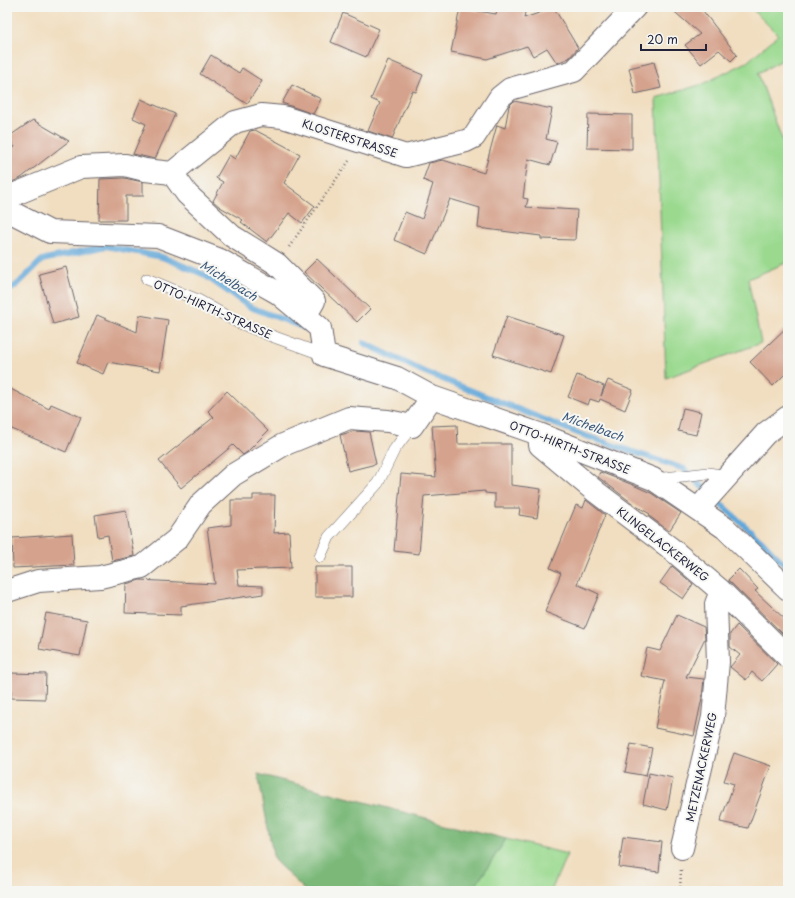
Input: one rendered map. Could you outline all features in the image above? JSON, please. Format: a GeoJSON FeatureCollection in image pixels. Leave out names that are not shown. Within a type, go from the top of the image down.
{"type":"FeatureCollection","features":[{"type":"Feature","properties":{"kind":"street","name":"KLOSTERSTRASSE"},"geometry":{"type":"LineString","coordinates":[[172,173],[235,122],[261,115],[283,117],[406,156],[466,142],[474,137],[500,97],[510,89],[574,71],[635,7]]}},
{"type":"Feature","properties":{"kind":"street"},"geometry":{"type":"LineString","coordinates":[[7,205],[13,195],[81,167],[125,165],[145,170],[172,173],[187,194],[232,236],[278,264],[314,301],[306,315]]}},
{"type":"Feature","properties":{"kind":"street"},"geometry":{"type":"LineString","coordinates":[[7,210],[50,232],[158,236],[220,260],[278,293],[306,315],[320,328],[324,355]]}},
{"type":"Feature","properties":{"kind":"street","name":"OTTO-HIRTH-STRASSE"},"geometry":{"type":"LineString","coordinates":[[324,355],[397,378],[432,397],[539,434],[653,479],[702,506],[788,589]]}},
{"type":"Feature","properties":{"kind":"street"},"geometry":{"type":"LineString","coordinates":[[7,591],[38,581],[100,577],[142,567],[177,539],[201,504],[233,475],[283,445],[349,418],[388,421],[412,426],[432,397]]}},
{"type":"Feature","properties":{"kind":"street"},"geometry":{"type":"LineString","coordinates":[[702,506],[766,433],[788,417]]}},
{"type":"Feature","properties":{"kind":"street","name":"KLINGELACKERWEG"},"geometry":{"type":"LineString","coordinates":[[539,434],[540,445],[596,492],[669,546],[721,591],[788,657]]}},
{"type":"Feature","properties":{"kind":"street","name":"METZENACKERWEG"},"geometry":{"type":"LineString","coordinates":[[682,848],[713,717],[718,662],[716,604],[721,591]]}},
{"type":"Feature","properties":{"kind":"lane","name":"OTTO-HIRTH-STRASSE"},"geometry":{"type":"LineString","coordinates":[[147,279],[198,300],[237,322],[324,355]]}},
{"type":"Feature","properties":{"kind":"lane"},"geometry":{"type":"LineString","coordinates":[[320,557],[329,537],[378,482],[394,450],[412,426]]}},
{"type":"Feature","properties":{"kind":"lane"},"geometry":{"type":"LineString","coordinates":[[653,479],[708,473],[724,480]]}},
{"type":"Feature","properties":{"kind":"path"},"geometry":{"type":"LineString","coordinates":[[278,264],[362,142]]}},
{"type":"Feature","properties":{"kind":"green space"},"geometry":{"type":"Polygon","coordinates":[[[750,7],[788,7],[788,57],[758,73],[788,156],[788,262],[748,279],[761,343],[666,378],[656,98],[703,84],[747,62],[778,35],[750,7]]]}},
{"type":"Feature","properties":{"kind":"green space"},"geometry":{"type":"Polygon","coordinates":[[[258,774],[506,839],[472,891],[306,891],[274,860],[258,774]]]}},
{"type":"Feature","properties":{"kind":"green space"},"geometry":{"type":"Polygon","coordinates":[[[506,839],[567,854],[551,891],[472,891],[506,839]]]}},
{"type":"Feature","properties":{"kind":"building"},"geometry":{"type":"Polygon","coordinates":[[[498,7],[526,7],[524,18],[554,8],[578,48],[569,58],[557,63],[547,48],[533,56],[527,46],[487,59],[451,52],[460,8],[496,14],[498,7]]]}},
{"type":"Feature","properties":{"kind":"building"},"geometry":{"type":"Polygon","coordinates":[[[669,7],[700,7],[737,55],[731,61],[719,50],[701,64],[685,45],[700,34],[669,7]]]}},
{"type":"Feature","properties":{"kind":"building"},"geometry":{"type":"Polygon","coordinates":[[[343,13],[379,29],[366,57],[331,42],[343,13]]]}},
{"type":"Feature","properties":{"kind":"building"},"geometry":{"type":"Polygon","coordinates":[[[211,55],[239,73],[242,68],[262,81],[247,104],[200,74],[211,55]]]}},
{"type":"Feature","properties":{"kind":"building"},"geometry":{"type":"Polygon","coordinates":[[[388,60],[423,75],[416,92],[412,91],[392,139],[368,131],[380,103],[371,99],[388,60]]]}},
{"type":"Feature","properties":{"kind":"building"},"geometry":{"type":"Polygon","coordinates":[[[654,62],[661,88],[635,94],[629,68],[654,62]]]}},
{"type":"Feature","properties":{"kind":"building"},"geometry":{"type":"Polygon","coordinates":[[[292,85],[321,99],[313,114],[282,103],[292,85]]]}},
{"type":"Feature","properties":{"kind":"building"},"geometry":{"type":"Polygon","coordinates":[[[141,99],[175,114],[155,159],[133,154],[146,124],[133,118],[141,99]]]}},
{"type":"Feature","properties":{"kind":"building"},"geometry":{"type":"Polygon","coordinates":[[[514,101],[552,109],[546,139],[557,142],[550,165],[528,159],[523,198],[528,199],[526,207],[577,210],[575,240],[541,239],[541,236],[478,228],[480,208],[450,199],[427,254],[394,240],[405,212],[422,219],[433,184],[423,180],[429,163],[443,160],[484,173],[497,125],[505,128],[509,106],[514,101]]]}},
{"type":"Feature","properties":{"kind":"building"},"geometry":{"type":"Polygon","coordinates":[[[588,114],[632,115],[632,149],[587,148],[588,114]]]}},
{"type":"Feature","properties":{"kind":"building"},"geometry":{"type":"Polygon","coordinates":[[[33,120],[69,141],[21,178],[7,184],[7,153],[15,147],[8,137],[33,120]]]}},
{"type":"Feature","properties":{"kind":"building"},"geometry":{"type":"Polygon","coordinates":[[[255,130],[300,154],[284,183],[315,206],[302,223],[289,213],[267,242],[241,222],[243,220],[220,207],[213,201],[223,182],[216,178],[229,155],[235,159],[250,131],[255,130]]]}},
{"type":"Feature","properties":{"kind":"building"},"geometry":{"type":"Polygon","coordinates":[[[124,178],[143,182],[143,196],[126,196],[126,220],[99,220],[100,179],[124,178]]]}},
{"type":"Feature","properties":{"kind":"building"},"geometry":{"type":"Polygon","coordinates":[[[317,259],[370,309],[357,322],[304,272],[317,259]]]}},
{"type":"Feature","properties":{"kind":"building"},"geometry":{"type":"Polygon","coordinates":[[[66,267],[79,317],[53,324],[39,274],[66,267]]]}},
{"type":"Feature","properties":{"kind":"building"},"geometry":{"type":"Polygon","coordinates":[[[97,315],[137,332],[139,315],[168,320],[160,371],[108,362],[103,374],[77,363],[97,315]]]}},
{"type":"Feature","properties":{"kind":"building"},"geometry":{"type":"Polygon","coordinates":[[[507,316],[564,335],[551,374],[493,355],[507,316]]]}},
{"type":"Feature","properties":{"kind":"building"},"geometry":{"type":"Polygon","coordinates":[[[788,326],[788,371],[773,386],[750,362],[788,326]]]}},
{"type":"Feature","properties":{"kind":"building"},"geometry":{"type":"Polygon","coordinates":[[[577,375],[604,386],[601,396],[608,380],[633,390],[625,410],[600,399],[599,402],[590,399],[588,405],[568,397],[577,375]]]}},
{"type":"Feature","properties":{"kind":"building"},"geometry":{"type":"Polygon","coordinates":[[[7,387],[49,409],[51,404],[81,417],[66,452],[7,427],[7,387]]]}},
{"type":"Feature","properties":{"kind":"building"},"geometry":{"type":"Polygon","coordinates":[[[227,391],[268,431],[243,455],[233,445],[181,488],[159,461],[214,417],[208,411],[227,391]]]}},
{"type":"Feature","properties":{"kind":"building"},"geometry":{"type":"Polygon","coordinates":[[[683,408],[701,412],[696,435],[678,431],[683,408]]]}},
{"type":"Feature","properties":{"kind":"building"},"geometry":{"type":"Polygon","coordinates":[[[457,425],[458,444],[511,444],[511,485],[541,489],[537,518],[519,515],[520,508],[495,508],[495,494],[485,493],[485,491],[424,496],[419,554],[394,551],[401,474],[436,477],[432,426],[457,425]]]}},
{"type":"Feature","properties":{"kind":"building"},"geometry":{"type":"Polygon","coordinates":[[[355,431],[369,432],[376,464],[348,471],[340,435],[355,431]]]}},
{"type":"Feature","properties":{"kind":"building"},"geometry":{"type":"Polygon","coordinates":[[[600,472],[651,493],[681,513],[669,531],[649,516],[650,514],[636,506],[598,477],[600,472]]]}},
{"type":"Feature","properties":{"kind":"building"},"geometry":{"type":"Polygon","coordinates":[[[253,495],[275,495],[274,533],[289,532],[291,568],[237,570],[239,585],[263,586],[263,594],[181,606],[181,615],[125,613],[126,584],[140,580],[215,584],[207,528],[231,525],[231,500],[253,500],[253,495]]]}},
{"type":"Feature","properties":{"kind":"building"},"geometry":{"type":"Polygon","coordinates":[[[586,500],[605,515],[577,584],[599,594],[585,628],[545,612],[561,573],[550,568],[576,505],[583,508],[586,500]]]}},
{"type":"Feature","properties":{"kind":"building"},"geometry":{"type":"Polygon","coordinates":[[[126,510],[134,556],[112,561],[108,535],[98,537],[95,515],[126,510]]]}},
{"type":"Feature","properties":{"kind":"building"},"geometry":{"type":"Polygon","coordinates":[[[72,534],[74,565],[13,568],[12,538],[72,534]]]}},
{"type":"Feature","properties":{"kind":"building"},"geometry":{"type":"Polygon","coordinates":[[[672,566],[693,584],[683,599],[660,583],[672,566]]]}},
{"type":"Feature","properties":{"kind":"building"},"geometry":{"type":"Polygon","coordinates":[[[315,567],[352,567],[352,597],[315,597],[315,567]]]}},
{"type":"Feature","properties":{"kind":"building"},"geometry":{"type":"Polygon","coordinates":[[[739,569],[758,589],[755,591],[788,622],[788,639],[728,580],[739,569]]]}},
{"type":"Feature","properties":{"kind":"building"},"geometry":{"type":"Polygon","coordinates":[[[46,613],[87,620],[80,656],[39,649],[46,613]]]}},
{"type":"Feature","properties":{"kind":"building"},"geometry":{"type":"Polygon","coordinates":[[[677,615],[704,627],[705,638],[686,677],[704,679],[702,698],[694,736],[655,728],[665,681],[641,676],[647,648],[660,651],[677,615]]]}},
{"type":"Feature","properties":{"kind":"building"},"geometry":{"type":"Polygon","coordinates":[[[737,625],[777,664],[762,681],[752,672],[746,680],[730,667],[740,655],[730,647],[730,634],[737,625]]]}},
{"type":"Feature","properties":{"kind":"building"},"geometry":{"type":"Polygon","coordinates":[[[11,673],[46,674],[45,699],[11,698],[11,673]]]}},
{"type":"Feature","properties":{"kind":"building"},"geometry":{"type":"Polygon","coordinates":[[[631,744],[652,748],[646,776],[625,772],[631,744]]]}},
{"type":"Feature","properties":{"kind":"building"},"geometry":{"type":"Polygon","coordinates":[[[734,753],[771,766],[748,828],[720,822],[734,784],[724,781],[734,753]]]}},
{"type":"Feature","properties":{"kind":"building"},"geometry":{"type":"Polygon","coordinates":[[[649,773],[673,778],[667,810],[643,804],[649,773]]]}},
{"type":"Feature","properties":{"kind":"building"},"geometry":{"type":"Polygon","coordinates":[[[623,837],[662,842],[659,872],[619,867],[623,837]]]}},
{"type":"Feature","properties":{"kind":"waterway","name":"Michelbach"},"geometry":{"type":"LineString","coordinates":[[7,292],[18,284],[42,260],[106,246],[162,257],[203,274],[250,307],[308,329]]}},
{"type":"Feature","properties":{"kind":"waterway","name":"Michelbach"},"geometry":{"type":"LineString","coordinates":[[364,343],[420,370],[580,434],[684,469],[763,542],[788,569]]}}]}
